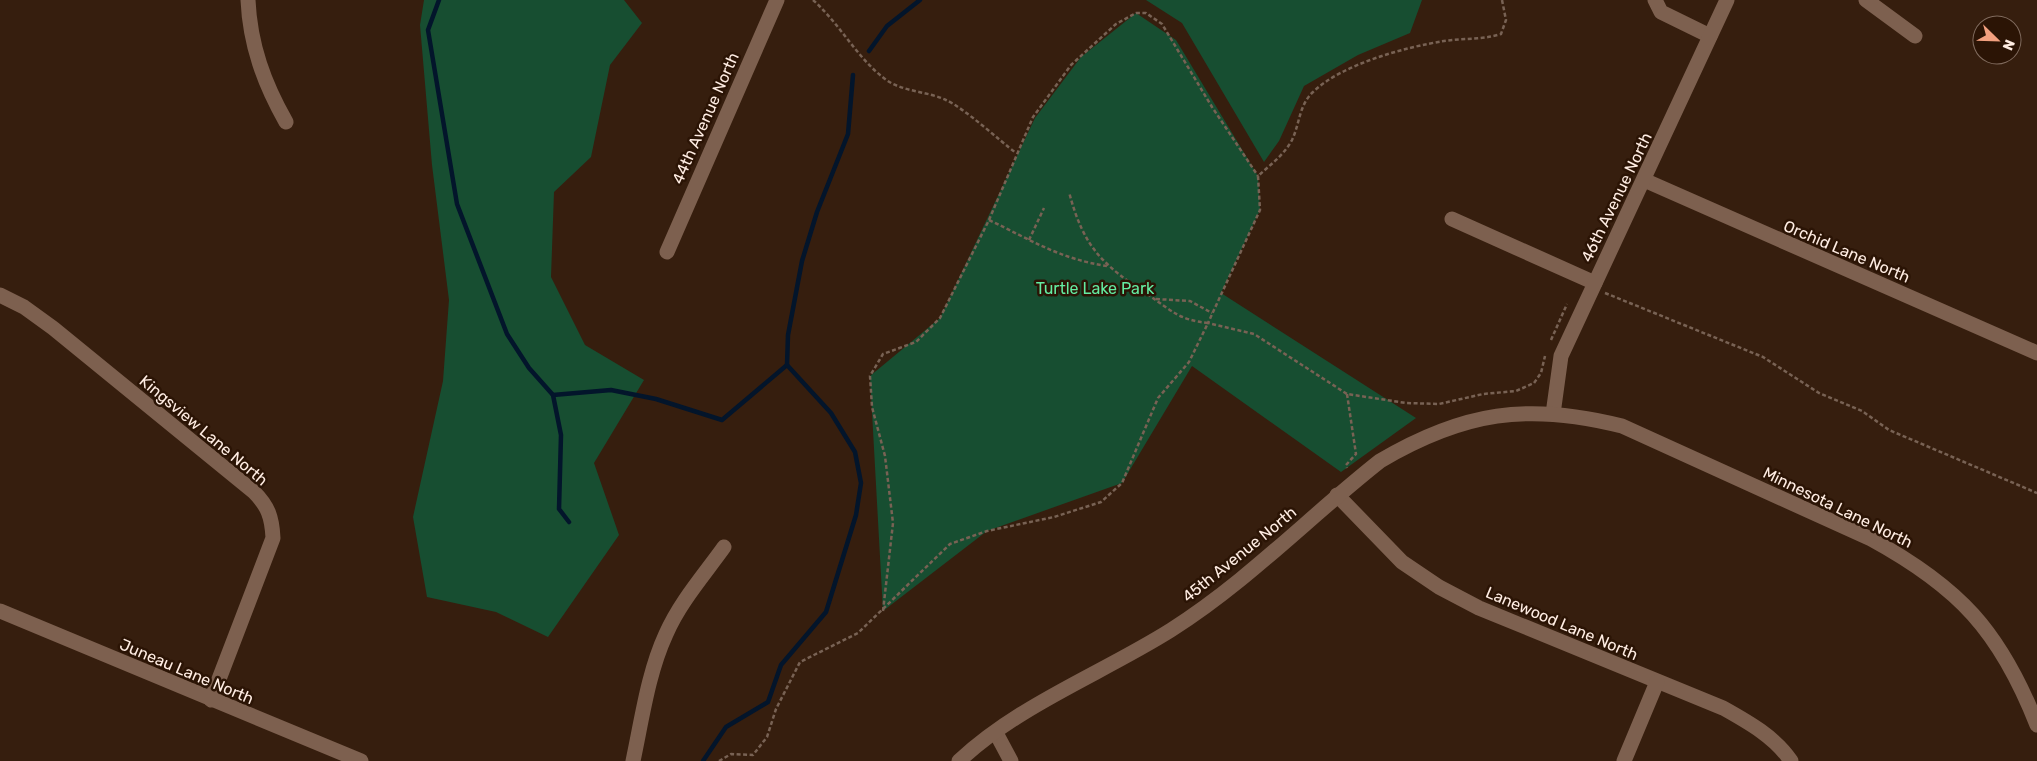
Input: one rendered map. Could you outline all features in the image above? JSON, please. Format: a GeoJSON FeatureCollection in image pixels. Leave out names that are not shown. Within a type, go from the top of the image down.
{"type":"FeatureCollection","features":[{"type":"Feature","properties":{"kind":"street"},"geometry":{"type":"LineString","coordinates":[[248,0],[250,28],[258,62],[271,95],[286,122]]}},
{"type":"Feature","properties":{"kind":"street","name":"44th Avenue North"},"geometry":{"type":"LineString","coordinates":[[667,252],[777,0]]}},
{"type":"Feature","properties":{"kind":"street"},"geometry":{"type":"LineString","coordinates":[[1655,0],[1661,12],[1710,36]]}},
{"type":"Feature","properties":{"kind":"street","name":"46th Avenue North"},"geometry":{"type":"LineString","coordinates":[[1553,414],[1561,356],[1727,0]]}},
{"type":"Feature","properties":{"kind":"street"},"geometry":{"type":"LineString","coordinates":[[1866,0],[1915,36]]}},
{"type":"Feature","properties":{"kind":"street","name":"Orchid Lane North"},"geometry":{"type":"LineString","coordinates":[[1644,180],[2037,353]]}},
{"type":"Feature","properties":{"kind":"street"},"geometry":{"type":"LineString","coordinates":[[1452,219],[1592,288]]}},
{"type":"Feature","properties":{"kind":"street","name":"Kingsview Lane North"},"geometry":{"type":"LineString","coordinates":[[0,295],[24,307],[53,328],[254,492],[266,504],[272,520],[273,538],[271,546],[210,700]]}},
{"type":"Feature","properties":{"kind":"street","name":"45th Avenue North"},"geometry":{"type":"LineString","coordinates":[[959,761],[1047,698],[1171,630],[1209,604],[1337,495],[1388,456],[1411,442],[1445,428],[1481,418],[1518,414],[1553,414]]}},
{"type":"Feature","properties":{"kind":"street","name":"Minnesota Lane North"},"geometry":{"type":"LineString","coordinates":[[1553,414],[1588,417],[1622,426],[1871,539],[1906,558],[1938,580],[1967,607],[1993,637],[2013,670],[2037,725]]}},
{"type":"Feature","properties":{"kind":"street","name":"Lanewood Lane North"},"geometry":{"type":"LineString","coordinates":[[1337,495],[1402,562],[1439,588],[1479,608],[1724,708],[1747,721],[1770,738],[1790,759]]}},
{"type":"Feature","properties":{"kind":"street"},"geometry":{"type":"LineString","coordinates":[[633,761],[650,686],[665,635],[677,611],[724,547]]}},
{"type":"Feature","properties":{"kind":"street","name":"Juneau Lane North"},"geometry":{"type":"LineString","coordinates":[[0,611],[210,700],[361,761]]}},
{"type":"Feature","properties":{"kind":"street"},"geometry":{"type":"LineString","coordinates":[[1624,761],[1657,682]]}},
{"type":"Feature","properties":{"kind":"street"},"geometry":{"type":"LineString","coordinates":[[996,733],[1011,761]]}},
{"type":"Feature","properties":{"kind":"path"},"geometry":{"type":"LineString","coordinates":[[813,0],[832,17],[864,60],[884,78],[895,86],[948,100],[1016,153]]}},
{"type":"Feature","properties":{"kind":"path"},"geometry":{"type":"LineString","coordinates":[[1258,176],[1282,154],[1292,139],[1300,110],[1314,92],[1341,73],[1386,54],[1445,41],[1483,39],[1501,34],[1506,20],[1502,0]]}},
{"type":"Feature","properties":{"kind":"path"},"geometry":{"type":"LineString","coordinates":[[719,761],[731,754],[753,755],[767,737],[776,709],[800,662],[858,633],[883,610],[950,544],[987,530],[1054,517],[1101,502],[1122,483],[1158,398],[1189,362],[1260,210],[1258,176],[1212,108],[1162,24],[1146,13],[1136,13],[1116,24],[1071,65],[1052,89],[1033,118],[1016,153],[990,220],[940,318],[916,342],[884,354],[870,376],[872,407],[885,456],[893,523],[883,610]]}},
{"type":"Feature","properties":{"kind":"path"},"geometry":{"type":"LineString","coordinates":[[1069,192],[1083,234],[1099,258],[1108,266],[1187,321],[1208,323],[1254,334],[1347,394],[1406,403],[1439,404],[1483,394],[1516,391],[1534,383],[1541,373],[1546,352]]}},
{"type":"Feature","properties":{"kind":"path"},"geometry":{"type":"LineString","coordinates":[[1029,240],[1044,208]]}},
{"type":"Feature","properties":{"kind":"path"},"geometry":{"type":"LineString","coordinates":[[990,220],[1029,240],[1078,261],[1108,266]]}},
{"type":"Feature","properties":{"kind":"path"},"geometry":{"type":"LineString","coordinates":[[1548,346],[1563,310],[1570,301],[1592,288],[1764,357],[1819,393],[1862,411],[1889,430],[2037,493]]}},
{"type":"Feature","properties":{"kind":"path"},"geometry":{"type":"LineString","coordinates":[[1154,299],[1190,301],[1212,313]]}},
{"type":"Feature","properties":{"kind":"path"},"geometry":{"type":"LineString","coordinates":[[1347,394],[1356,454],[1346,465],[1351,484]]}},
{"type":"Feature","properties":{"kind":"green space"},"geometry":{"type":"Polygon","coordinates":[[[424,0],[624,0],[642,23],[610,65],[591,157],[554,192],[551,277],[585,345],[644,380],[594,463],[619,535],[548,637],[496,612],[427,597],[413,517],[443,381],[449,300],[432,165],[420,25],[424,0]]]}},
{"type":"Feature","properties":{"kind":"green space"},"geometry":{"type":"Polygon","coordinates":[[[1146,0],[1422,0],[1410,33],[1358,55],[1304,86],[1279,141],[1264,162],[1182,23],[1146,0]]]}},
{"type":"Feature","properties":{"kind":"green space","name":"Turtle Lake Park"},"geometry":{"type":"Polygon","coordinates":[[[1136,13],[1176,40],[1258,176],[1260,210],[1221,293],[1416,418],[1341,472],[1192,366],[1122,483],[987,531],[883,611],[870,376],[940,318],[1035,118],[1081,57],[1136,13]]]}},
{"type":"Feature","properties":{"kind":"waterway"},"geometry":{"type":"LineString","coordinates":[[439,0],[428,30],[457,204],[507,334],[529,368],[553,395],[611,390],[656,399],[722,420],[787,365]]}},
{"type":"Feature","properties":{"kind":"waterway"},"geometry":{"type":"LineString","coordinates":[[869,51],[887,26],[920,0]]}},
{"type":"Feature","properties":{"kind":"waterway"},"geometry":{"type":"LineString","coordinates":[[703,761],[726,727],[768,702],[781,665],[826,612],[856,515],[861,483],[855,452],[831,413],[787,365],[788,335],[802,261],[817,212],[848,134],[853,75]]}},
{"type":"Feature","properties":{"kind":"waterway"},"geometry":{"type":"LineString","coordinates":[[553,395],[561,435],[559,509],[569,522]]}}]}
